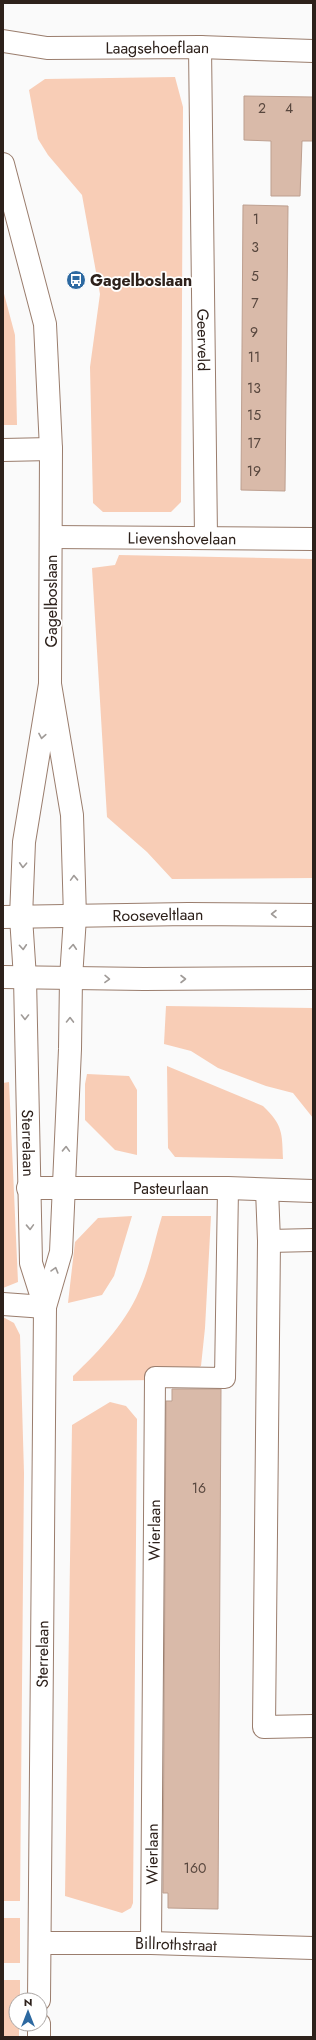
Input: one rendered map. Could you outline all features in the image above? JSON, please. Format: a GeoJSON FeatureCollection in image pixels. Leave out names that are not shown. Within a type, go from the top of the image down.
{"type":"FeatureCollection","features":[{"type":"Feature","properties":{"kind":"street","name":"Laagsehoeflaan"},"geometry":{"type":"LineString","coordinates":[[3,42],[47,48],[200,47],[313,51]]}},
{"type":"Feature","properties":{"kind":"street","name":"Geerveld"},"geometry":{"type":"LineString","coordinates":[[200,47],[206,537]]}},
{"type":"Feature","properties":{"kind":"street","name":"Gagelboslaan"},"geometry":{"type":"LineString","coordinates":[[3,164],[45,324],[51,448],[50,684],[12,917],[25,978]]}},
{"type":"Feature","properties":{"kind":"street"},"geometry":{"type":"LineString","coordinates":[[3,450],[51,448]]}},
{"type":"Feature","properties":{"kind":"street","name":"Lievenshovelaan"},"geometry":{"type":"LineString","coordinates":[[51,537],[313,539]]}},
{"type":"Feature","properties":{"kind":"street","name":"Gagelboslaan"},"geometry":{"type":"LineString","coordinates":[[50,684],[72,815],[75,917],[71,978]]}},
{"type":"Feature","properties":{"kind":"street","name":"Rooseveltlaan"},"geometry":{"type":"LineString","coordinates":[[12,917],[188,914],[313,915]]}},
{"type":"Feature","properties":{"kind":"street"},"geometry":{"type":"LineString","coordinates":[[3,977],[313,978]]}},
{"type":"Feature","properties":{"kind":"street","name":"Sterrelaan"},"geometry":{"type":"LineString","coordinates":[[25,978],[28,1188],[31,1263],[45,1307]]}},
{"type":"Feature","properties":{"kind":"street","name":"Sterrelaan"},"geometry":{"type":"LineString","coordinates":[[39,1992],[45,1307],[60,1252],[64,1188],[71,978]]}},
{"type":"Feature","properties":{"kind":"street","name":"Pasteurlaan"},"geometry":{"type":"LineString","coordinates":[[28,1188],[228,1188],[313,1191]]}},
{"type":"Feature","properties":{"kind":"street","name":"Wierlaan"},"geometry":{"type":"LineString","coordinates":[[152,1943],[155,1377],[225,1378],[228,1188]]}},
{"type":"Feature","properties":{"kind":"street"},"geometry":{"type":"LineString","coordinates":[[267,1190],[269,1240],[264,1727],[313,1726]]}},
{"type":"Feature","properties":{"kind":"street"},"geometry":{"type":"LineString","coordinates":[[269,1240],[313,1240]]}},
{"type":"Feature","properties":{"kind":"street"},"geometry":{"type":"LineString","coordinates":[[3,1304],[45,1307]]}},
{"type":"Feature","properties":{"kind":"street","name":"Billrothstraat"},"geometry":{"type":"LineString","coordinates":[[40,1943],[152,1943],[313,1948]]}},
{"type":"Feature","properties":{"kind":"shaded area"},"geometry":{"type":"Polygon","coordinates":[[[175,77],[183,107],[181,502],[171,512],[103,512],[93,503],[90,367],[100,294],[82,195],[48,155],[38,139],[29,90],[45,79],[175,77]]]}},
{"type":"Feature","properties":{"kind":"shaded area"},"geometry":{"type":"Polygon","coordinates":[[[3,290],[15,335],[17,425],[3,425],[3,290]]]}},
{"type":"Feature","properties":{"kind":"shaded area"},"geometry":{"type":"Polygon","coordinates":[[[119,555],[313,559],[313,878],[172,879],[147,852],[107,817],[92,568],[115,565],[119,555]]]}},
{"type":"Feature","properties":{"kind":"shaded area"},"geometry":{"type":"Polygon","coordinates":[[[166,1006],[313,1008],[313,1118],[293,1093],[266,1086],[218,1068],[191,1051],[164,1044],[166,1006]]]}},
{"type":"Feature","properties":{"kind":"shaded area"},"geometry":{"type":"Polygon","coordinates":[[[167,1066],[263,1106],[278,1124],[282,1136],[283,1159],[175,1157],[168,1148],[167,1066]]]}},
{"type":"Feature","properties":{"kind":"shaded area"},"geometry":{"type":"Polygon","coordinates":[[[87,1074],[129,1076],[137,1090],[137,1155],[115,1150],[85,1120],[85,1084],[87,1074]]]}},
{"type":"Feature","properties":{"kind":"shaded area"},"geometry":{"type":"Polygon","coordinates":[[[9,1082],[18,1282],[3,1288],[3,1083],[9,1082]]]}},
{"type":"Feature","properties":{"kind":"shaded area"},"geometry":{"type":"Polygon","coordinates":[[[132,1216],[114,1276],[102,1295],[68,1303],[75,1242],[98,1218],[132,1216]]]}},
{"type":"Feature","properties":{"kind":"shaded area"},"geometry":{"type":"Polygon","coordinates":[[[162,1216],[211,1216],[205,1328],[201,1366],[183,1376],[159,1380],[73,1381],[73,1376],[113,1334],[129,1310],[142,1284],[148,1267],[162,1216]]]}},
{"type":"Feature","properties":{"kind":"shaded area"},"geometry":{"type":"Polygon","coordinates":[[[3,1317],[14,1323],[20,1335],[24,1473],[20,1901],[3,1901],[3,1317]]]}},
{"type":"Feature","properties":{"kind":"shaded area"},"geometry":{"type":"Polygon","coordinates":[[[110,1402],[126,1406],[137,1419],[133,1903],[131,1908],[122,1913],[65,1896],[72,1425],[110,1402]]]}},
{"type":"Feature","properties":{"kind":"shaded area"},"geometry":{"type":"Polygon","coordinates":[[[3,1918],[20,1918],[20,1963],[3,1963],[3,1918]]]}},
{"type":"Feature","properties":{"kind":"shaded area"},"geometry":{"type":"Polygon","coordinates":[[[3,1980],[20,1980],[20,1992],[8,1992],[8,2032],[19,2032],[19,2037],[3,2037],[3,1980]]]}},
{"type":"Feature","properties":{"kind":"building"},"geometry":{"type":"Polygon","coordinates":[[[244,96],[313,97],[313,141],[302,141],[300,196],[271,196],[271,141],[244,140],[244,96]]]}},
{"type":"Feature","properties":{"kind":"building"},"geometry":{"type":"Polygon","coordinates":[[[243,205],[288,206],[285,491],[241,490],[243,205]]]}},
{"type":"Feature","properties":{"kind":"building"},"geometry":{"type":"Polygon","coordinates":[[[172,1389],[221,1389],[218,1909],[168,1908],[168,1893],[163,1893],[166,1401],[172,1401],[172,1389]]]}},
{"type":"Feature","properties":{"kind":"place","name":"Gagelboslaan"},"geometry":{"type":"Point","coordinates":[76,280]}}]}
